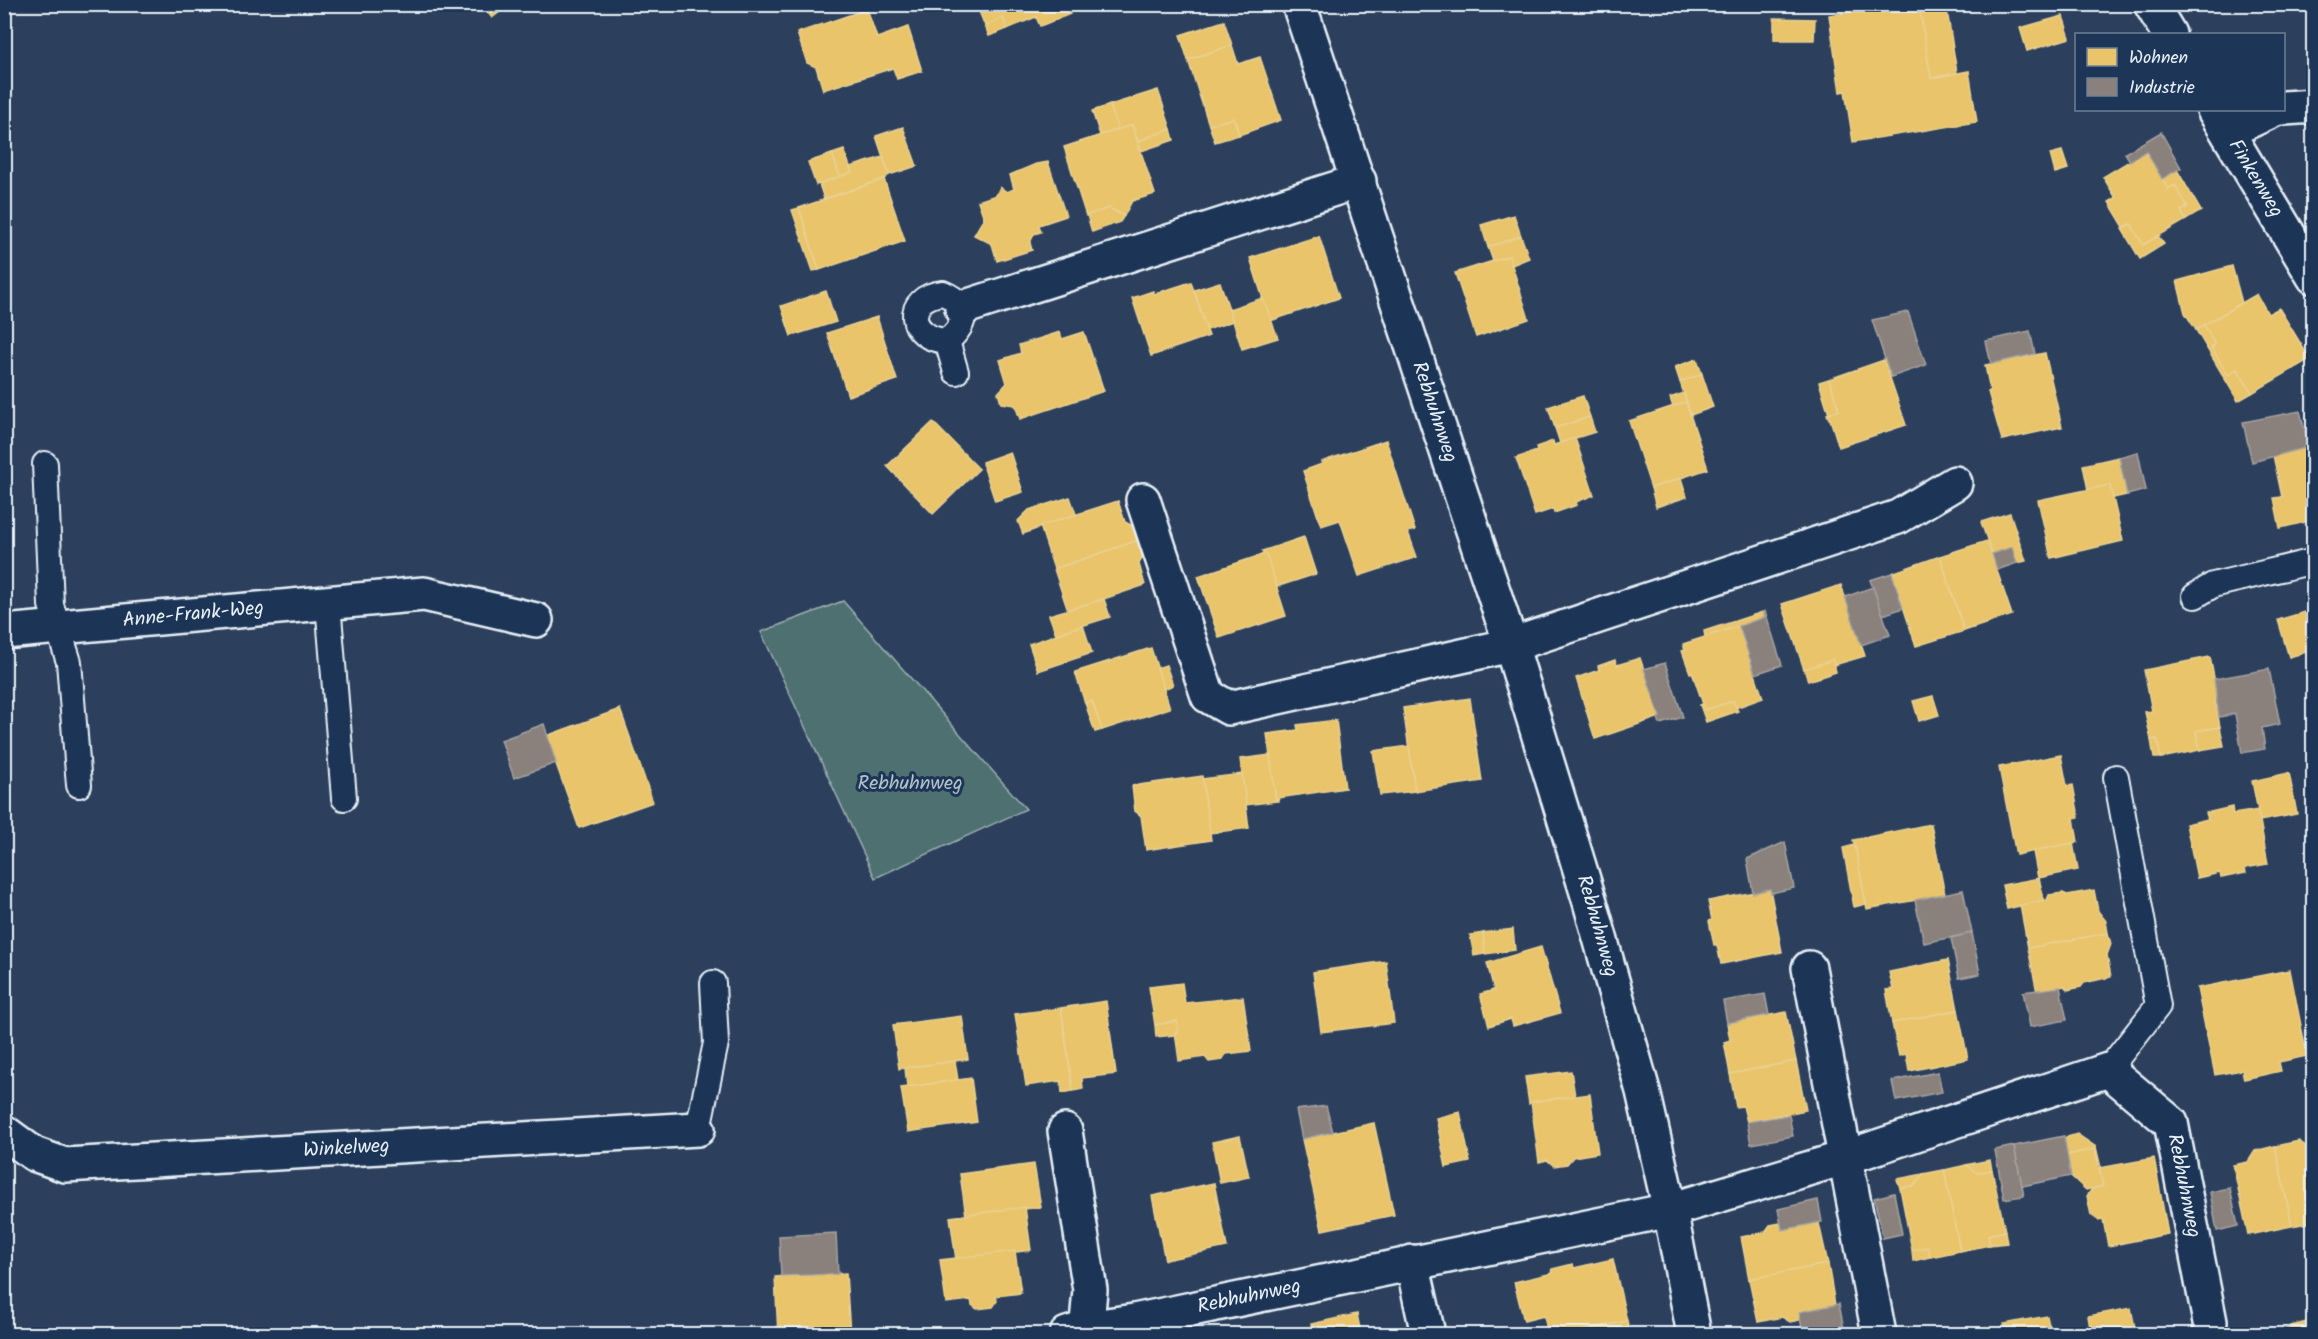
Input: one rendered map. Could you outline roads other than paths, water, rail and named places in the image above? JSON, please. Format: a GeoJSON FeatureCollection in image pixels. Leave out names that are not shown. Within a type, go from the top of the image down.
{"type":"FeatureCollection","features":[{"type":"Feature","properties":{"kind":"street","name":"Rebhuhnweg"},"geometry":{"type":"LineString","coordinates":[[1299,4],[1511,645],[1596,923],[1643,1092],[1670,1210],[1694,1335]]}},
{"type":"Feature","properties":{"kind":"street"},"geometry":{"type":"LineString","coordinates":[[2151,4],[2168,33]]}},
{"type":"Feature","properties":{"kind":"street"},"geometry":{"type":"LineString","coordinates":[[2285,108],[2313,105]]}},
{"type":"Feature","properties":{"kind":"street"},"geometry":{"type":"LineString","coordinates":[[2221,120],[2268,111]]}},
{"type":"Feature","properties":{"kind":"street","name":"Finkenweg"},"geometry":{"type":"LineString","coordinates":[[2221,120],[2313,277]]}},
{"type":"Feature","properties":{"kind":"street"},"geometry":{"type":"LineString","coordinates":[[962,308],[1359,181]]}},
{"type":"Feature","properties":{"kind":"street"},"geometry":{"type":"LineString","coordinates":[[1143,500],[1208,696],[1228,708],[1511,645],[1898,517],[1955,483]]}},
{"type":"Feature","properties":{"kind":"street","name":"Anne-Frank-Weg"},"geometry":{"type":"LineString","coordinates":[[4,632],[424,594],[536,620]]}},
{"type":"Feature","properties":{"kind":"street"},"geometry":{"type":"LineString","coordinates":[[1809,968],[1879,1335]]}},
{"type":"Feature","properties":{"kind":"street","name":"Rebhuhnweg"},"geometry":{"type":"LineString","coordinates":[[1065,1131],[1090,1290],[1080,1332],[1670,1210],[1844,1158],[2108,1070],[2171,1123],[2210,1322]]}},
{"type":"Feature","properties":{"kind":"street","name":"Winkelweg"},"geometry":{"type":"LineString","coordinates":[[4,1132],[34,1154],[65,1165],[698,1129]]}},
{"type":"Feature","properties":{"kind":"street"},"geometry":{"type":"LineString","coordinates":[[1412,1262],[1428,1335]]}},
{"type":"Feature","properties":{"kind":"lane"},"geometry":{"type":"LineString","coordinates":[[943,293],[954,298],[962,308],[963,320],[958,332],[946,341],[935,341],[924,336],[916,325],[915,313],[920,301],[930,294],[943,293]]}},
{"type":"Feature","properties":{"kind":"lane"},"geometry":{"type":"LineString","coordinates":[[946,341],[956,372]]}},
{"type":"Feature","properties":{"kind":"lane"},"geometry":{"type":"LineString","coordinates":[[45,464],[51,605],[69,662],[79,785]]}},
{"type":"Feature","properties":{"kind":"lane"},"geometry":{"type":"LineString","coordinates":[[2195,596],[2213,585],[2313,561]]}},
{"type":"Feature","properties":{"kind":"lane"},"geometry":{"type":"LineString","coordinates":[[328,603],[344,798]]}},
{"type":"Feature","properties":{"kind":"lane"},"geometry":{"type":"LineString","coordinates":[[2108,1070],[2158,1006],[2116,777]]}},
{"type":"Feature","properties":{"kind":"lane"},"geometry":{"type":"LineString","coordinates":[[698,1129],[716,1043],[713,982]]}}]}
